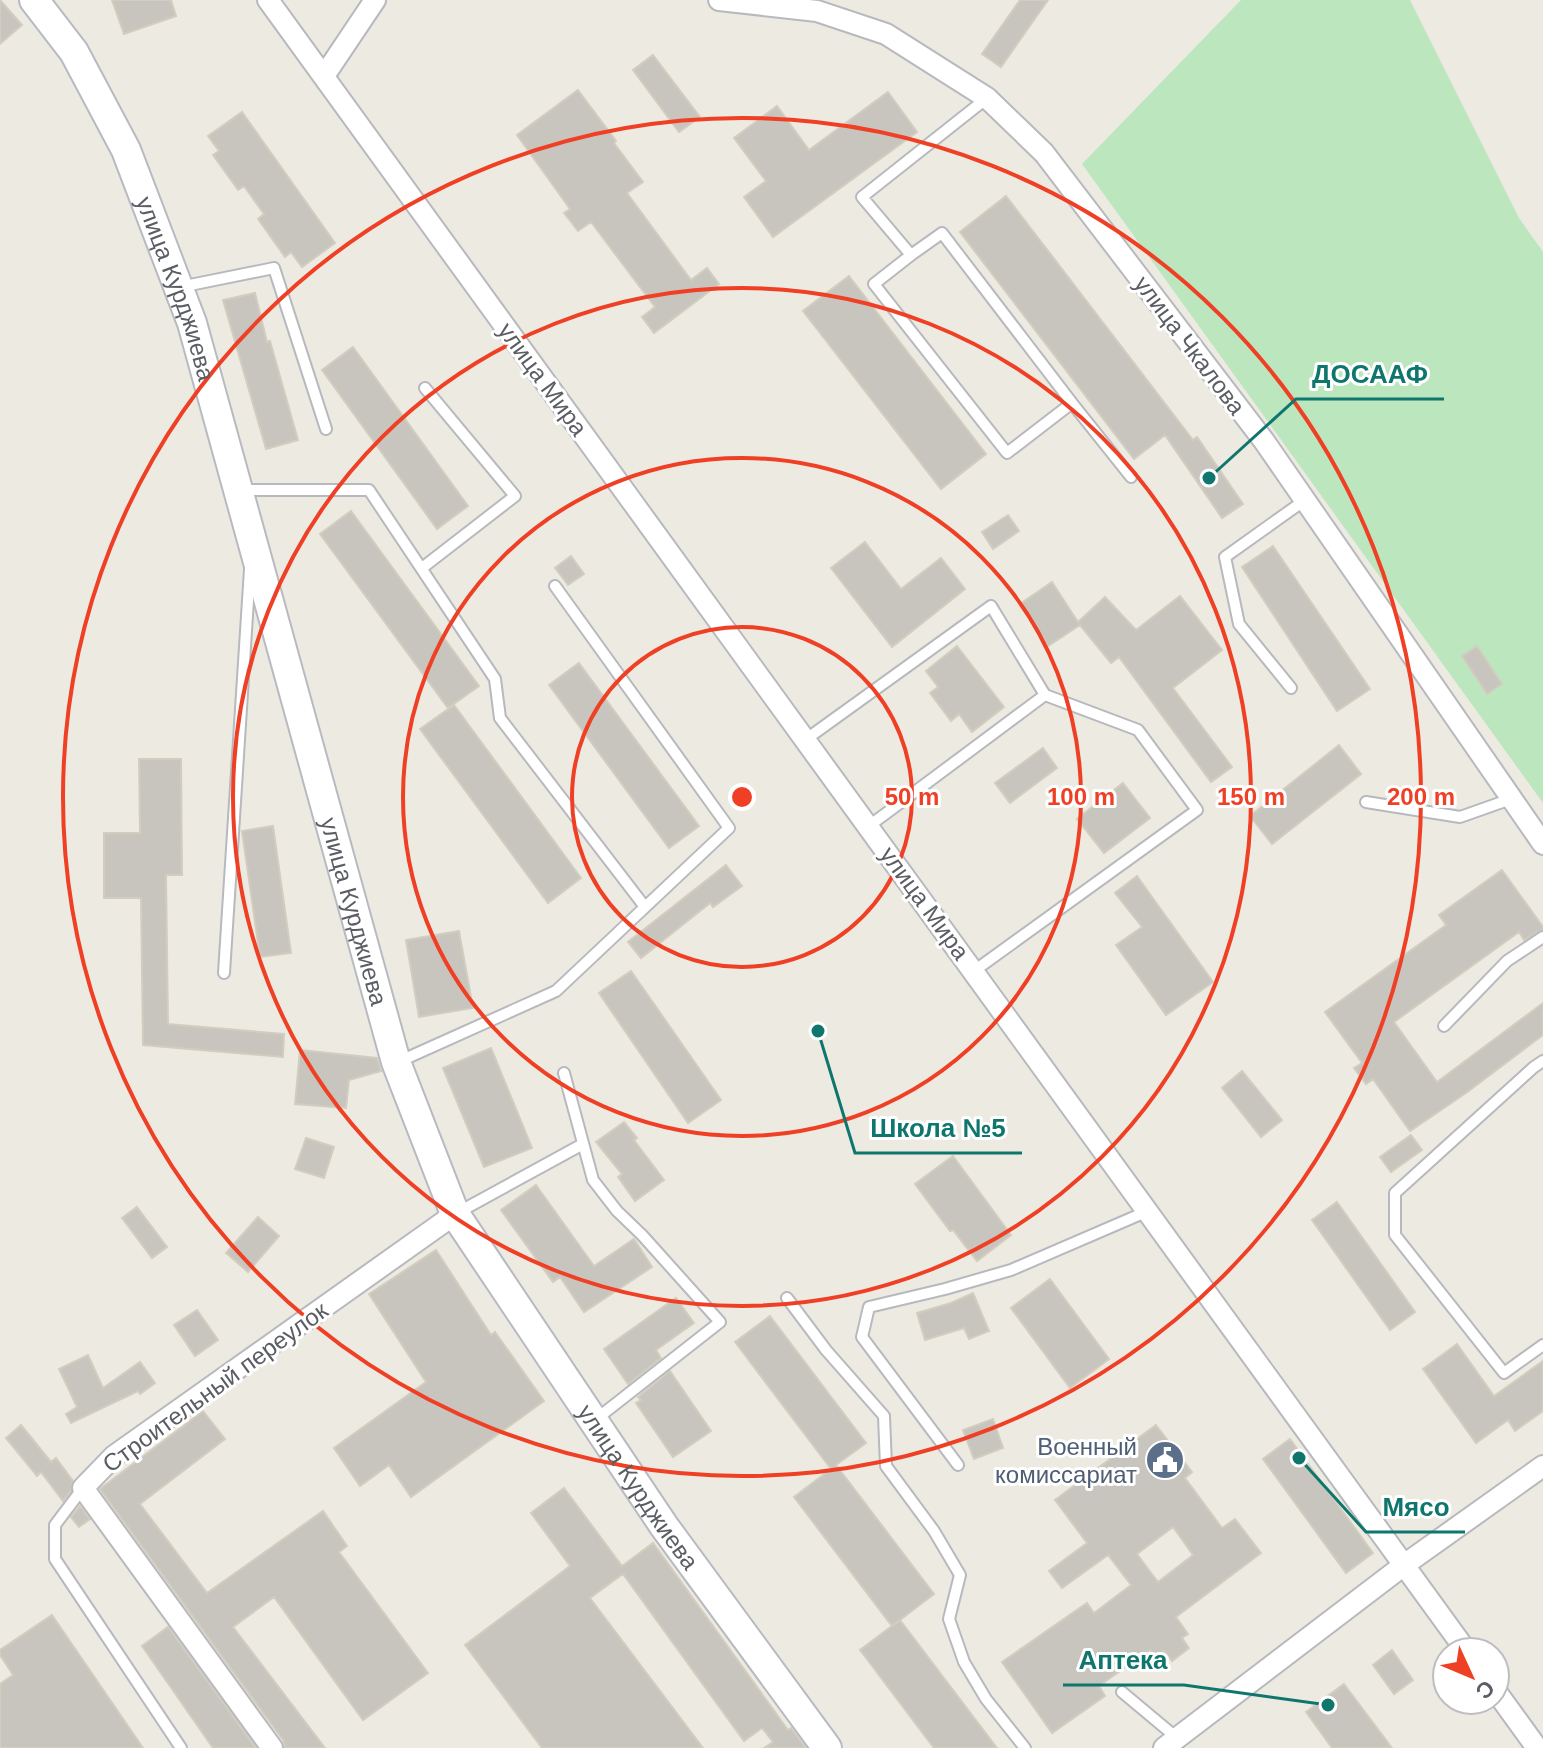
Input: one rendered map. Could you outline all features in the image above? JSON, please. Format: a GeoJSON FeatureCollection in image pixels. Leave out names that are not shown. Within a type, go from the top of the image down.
{"type":"FeatureCollection","features":[{"type":"Feature","properties":{"kind":"street","name":"улица Курджиева"},"geometry":{"type":"LineString","coordinates":[[34,0],[74,52],[126,150],[192,323],[396,1062],[455,1214],[664,1526],[827,1748]]}},
{"type":"Feature","properties":{"kind":"street","name":"улица Мира"},"geometry":{"type":"LineString","coordinates":[[268,0],[1455,1636]]}},
{"type":"Feature","properties":{"kind":"street"},"geometry":{"type":"LineString","coordinates":[[324,76],[375,0]]}},
{"type":"Feature","properties":{"kind":"street","name":"улица Чкалова"},"geometry":{"type":"LineString","coordinates":[[719,0],[776,3],[817,11],[886,34],[987,98],[1044,153],[1264,441],[1543,844]]}},
{"type":"Feature","properties":{"kind":"street","name":"Строительный переулок"},"geometry":{"type":"LineString","coordinates":[[272,1748],[83,1488],[114,1456],[455,1214]]}},
{"type":"Feature","properties":{"kind":"street"},"geometry":{"type":"LineString","coordinates":[[1170,1743],[1404,1565],[1543,1466]]}},
{"type":"Feature","properties":{"kind":"street"},"geometry":{"type":"LineString","coordinates":[[1511,1712],[1537,1748]]}},
{"type":"Feature","properties":{"kind":"lane"},"geometry":{"type":"LineString","coordinates":[[911,255],[862,197],[987,98]]}},
{"type":"Feature","properties":{"kind":"lane"},"geometry":{"type":"LineString","coordinates":[[1072,403],[1007,453],[874,284],[942,233],[1131,477]]}},
{"type":"Feature","properties":{"kind":"lane"},"geometry":{"type":"LineString","coordinates":[[178,287],[274,268],[326,429]]}},
{"type":"Feature","properties":{"kind":"lane"},"geometry":{"type":"LineString","coordinates":[[422,568],[515,496],[425,388]]}},
{"type":"Feature","properties":{"kind":"lane"},"geometry":{"type":"LineString","coordinates":[[238,490],[369,490],[495,679],[500,718],[645,907]]}},
{"type":"Feature","properties":{"kind":"lane"},"geometry":{"type":"LineString","coordinates":[[1291,688],[1239,624],[1225,557],[1305,500]]}},
{"type":"Feature","properties":{"kind":"lane"},"geometry":{"type":"LineString","coordinates":[[224,973],[252,539]]}},
{"type":"Feature","properties":{"kind":"lane"},"geometry":{"type":"LineString","coordinates":[[396,1062],[556,991],[729,828],[555,586]]}},
{"type":"Feature","properties":{"kind":"lane"},"geometry":{"type":"LineString","coordinates":[[805,740],[991,606],[1045,695],[1138,730],[1197,810],[974,971]]}},
{"type":"Feature","properties":{"kind":"lane"},"geometry":{"type":"LineString","coordinates":[[869,826],[1045,695]]}},
{"type":"Feature","properties":{"kind":"lane"},"geometry":{"type":"LineString","coordinates":[[1366,802],[1460,817],[1511,799]]}},
{"type":"Feature","properties":{"kind":"lane"},"geometry":{"type":"LineString","coordinates":[[1444,1026],[1507,961],[1543,937]]}},
{"type":"Feature","properties":{"kind":"lane"},"geometry":{"type":"LineString","coordinates":[[1543,1078],[1539,1064],[1395,1193],[1395,1235],[1504,1373],[1543,1345]]}},
{"type":"Feature","properties":{"kind":"lane"},"geometry":{"type":"LineString","coordinates":[[564,1073],[593,1180],[617,1211],[720,1322],[594,1421]]}},
{"type":"Feature","properties":{"kind":"lane"},"geometry":{"type":"LineString","coordinates":[[455,1214],[583,1144]]}},
{"type":"Feature","properties":{"kind":"lane"},"geometry":{"type":"LineString","coordinates":[[958,1465],[862,1337],[869,1307],[1011,1270],[1148,1211]]}},
{"type":"Feature","properties":{"kind":"lane"},"geometry":{"type":"LineString","coordinates":[[787,1298],[826,1350],[884,1416],[886,1466],[934,1531],[960,1575],[949,1619],[964,1662],[986,1699],[1025,1748]]}},
{"type":"Feature","properties":{"kind":"lane"},"geometry":{"type":"LineString","coordinates":[[83,1488],[55,1525],[55,1559],[181,1748]]}},
{"type":"Feature","properties":{"kind":"lane"},"geometry":{"type":"LineString","coordinates":[[1122,1692],[1170,1743]]}},
{"type":"Feature","properties":{"kind":"green space"},"geometry":{"type":"Polygon","coordinates":[[[1241,0],[1410,0],[1519,218],[1543,252],[1543,803],[1082,164],[1241,0]]]}},
{"type":"Feature","properties":{"kind":"building"},"geometry":{"type":"Polygon","coordinates":[[[0,0],[22,25],[0,44],[0,0]]]}},
{"type":"Feature","properties":{"kind":"building"},"geometry":{"type":"Polygon","coordinates":[[[112,0],[171,0],[176,16],[124,34],[112,0]]]}},
{"type":"Feature","properties":{"kind":"building"},"geometry":{"type":"Polygon","coordinates":[[[1020,0],[1048,0],[1001,67],[982,54],[1020,0]]]}},
{"type":"Feature","properties":{"kind":"building"},"geometry":{"type":"Polygon","coordinates":[[[653,55],[700,117],[679,132],[633,70],[653,55]]]}},
{"type":"Feature","properties":{"kind":"building"},"geometry":{"type":"Polygon","coordinates":[[[578,90],[643,182],[627,193],[691,280],[707,268],[719,284],[654,333],[642,317],[655,307],[591,222],[578,231],[564,213],[570,209],[517,135],[578,90]]]}},
{"type":"Feature","properties":{"kind":"building"},"geometry":{"type":"Polygon","coordinates":[[[888,92],[917,132],[773,237],[744,197],[766,181],[734,138],[777,106],[809,150],[888,92]]]}},
{"type":"Feature","properties":{"kind":"building"},"geometry":{"type":"Polygon","coordinates":[[[242,112],[335,243],[302,267],[291,252],[285,257],[258,219],[264,214],[244,186],[238,190],[213,155],[219,151],[208,136],[242,112]]]}},
{"type":"Feature","properties":{"kind":"building"},"geometry":{"type":"Polygon","coordinates":[[[1006,196],[1193,440],[1197,437],[1243,504],[1222,518],[1165,435],[1134,459],[960,232],[1006,196]]]}},
{"type":"Feature","properties":{"kind":"building"},"geometry":{"type":"Polygon","coordinates":[[[849,276],[986,454],[941,489],[803,311],[849,276]]]}},
{"type":"Feature","properties":{"kind":"building"},"geometry":{"type":"Polygon","coordinates":[[[255,293],[298,440],[266,449],[223,300],[255,293]]]}},
{"type":"Feature","properties":{"kind":"building"},"geometry":{"type":"Polygon","coordinates":[[[353,347],[468,506],[437,529],[322,370],[353,347]]]}},
{"type":"Feature","properties":{"kind":"building"},"geometry":{"type":"Polygon","coordinates":[[[351,511],[479,686],[448,708],[320,534],[351,511]]]}},
{"type":"Feature","properties":{"kind":"building"},"geometry":{"type":"Polygon","coordinates":[[[1008,515],[1019,531],[993,549],[982,532],[1008,515]]]}},
{"type":"Feature","properties":{"kind":"building"},"geometry":{"type":"Polygon","coordinates":[[[865,542],[901,589],[941,558],[965,589],[892,647],[831,568],[865,542]]]}},
{"type":"Feature","properties":{"kind":"building"},"geometry":{"type":"Polygon","coordinates":[[[1273,546],[1370,689],[1337,711],[1242,567],[1273,546]]]}},
{"type":"Feature","properties":{"kind":"building"},"geometry":{"type":"Polygon","coordinates":[[[571,556],[584,574],[568,585],[555,568],[571,556]]]}},
{"type":"Feature","properties":{"kind":"building"},"geometry":{"type":"Polygon","coordinates":[[[1052,582],[1078,622],[1105,597],[1136,630],[1180,596],[1222,650],[1173,688],[1232,767],[1211,782],[1119,657],[1111,663],[1080,625],[1048,646],[1020,604],[1052,582]]]}},
{"type":"Feature","properties":{"kind":"building"},"geometry":{"type":"Polygon","coordinates":[[[957,646],[1004,707],[972,732],[959,714],[951,721],[930,693],[938,687],[926,671],[957,646]]]}},
{"type":"Feature","properties":{"kind":"building"},"geometry":{"type":"Polygon","coordinates":[[[1477,646],[1502,684],[1487,694],[1462,656],[1477,646]]]}},
{"type":"Feature","properties":{"kind":"building"},"geometry":{"type":"Polygon","coordinates":[[[579,663],[699,826],[669,848],[549,685],[579,663]]]}},
{"type":"Feature","properties":{"kind":"building"},"geometry":{"type":"Polygon","coordinates":[[[454,705],[581,878],[548,903],[420,729],[454,705]]]}},
{"type":"Feature","properties":{"kind":"building"},"geometry":{"type":"Polygon","coordinates":[[[1339,745],[1361,774],[1272,844],[1250,816],[1339,745]]]}},
{"type":"Feature","properties":{"kind":"building"},"geometry":{"type":"Polygon","coordinates":[[[1043,748],[1057,768],[1010,803],[995,783],[1043,748]]]}},
{"type":"Feature","properties":{"kind":"building"},"geometry":{"type":"Polygon","coordinates":[[[139,759],[181,759],[182,875],[166,875],[168,1024],[284,1034],[283,1057],[143,1045],[141,898],[104,898],[104,833],[140,833],[139,759]]]}},
{"type":"Feature","properties":{"kind":"building"},"geometry":{"type":"Polygon","coordinates":[[[1123,783],[1150,818],[1104,853],[1077,819],[1123,783]]]}},
{"type":"Feature","properties":{"kind":"building"},"geometry":{"type":"Polygon","coordinates":[[[273,826],[291,953],[260,957],[242,831],[273,826]]]}},
{"type":"Feature","properties":{"kind":"building"},"geometry":{"type":"Polygon","coordinates":[[[726,865],[742,886],[713,907],[710,903],[641,958],[628,942],[726,865]]]}},
{"type":"Feature","properties":{"kind":"building"},"geometry":{"type":"Polygon","coordinates":[[[1502,870],[1543,929],[1524,940],[1519,932],[1394,1022],[1437,1082],[1543,1003],[1543,1035],[1410,1131],[1373,1079],[1366,1084],[1354,1068],[1362,1063],[1325,1012],[1446,925],[1439,915],[1502,870]]]}},
{"type":"Feature","properties":{"kind":"building"},"geometry":{"type":"Polygon","coordinates":[[[1137,876],[1213,982],[1166,1015],[1116,945],[1142,927],[1115,893],[1137,876]]]}},
{"type":"Feature","properties":{"kind":"building"},"geometry":{"type":"Polygon","coordinates":[[[459,931],[473,1008],[419,1017],[406,940],[459,931]]]}},
{"type":"Feature","properties":{"kind":"building"},"geometry":{"type":"Polygon","coordinates":[[[631,971],[721,1100],[688,1123],[599,993],[631,971]]]}},
{"type":"Feature","properties":{"kind":"building"},"geometry":{"type":"Polygon","coordinates":[[[491,1048],[532,1148],[484,1167],[443,1068],[491,1048]]]}},
{"type":"Feature","properties":{"kind":"building"},"geometry":{"type":"Polygon","coordinates":[[[300,1050],[377,1058],[381,1071],[349,1080],[346,1108],[295,1104],[300,1050]]]}},
{"type":"Feature","properties":{"kind":"building"},"geometry":{"type":"Polygon","coordinates":[[[1242,1071],[1282,1120],[1261,1137],[1222,1088],[1242,1071]]]}},
{"type":"Feature","properties":{"kind":"building"},"geometry":{"type":"Polygon","coordinates":[[[624,1122],[664,1180],[635,1201],[618,1177],[622,1174],[596,1142],[624,1122]]]}},
{"type":"Feature","properties":{"kind":"building"},"geometry":{"type":"Polygon","coordinates":[[[1411,1135],[1422,1150],[1391,1172],[1380,1157],[1411,1135]]]}},
{"type":"Feature","properties":{"kind":"building"},"geometry":{"type":"Polygon","coordinates":[[[306,1138],[334,1147],[324,1178],[295,1169],[306,1138]]]}},
{"type":"Feature","properties":{"kind":"building"},"geometry":{"type":"Polygon","coordinates":[[[953,1156],[1011,1235],[977,1261],[915,1184],[953,1156]]]}},
{"type":"Feature","properties":{"kind":"building"},"geometry":{"type":"Polygon","coordinates":[[[536,1185],[594,1266],[634,1239],[652,1267],[584,1312],[560,1277],[553,1282],[501,1210],[536,1185]]]}},
{"type":"Feature","properties":{"kind":"building"},"geometry":{"type":"Polygon","coordinates":[[[1337,1202],[1415,1312],[1390,1330],[1312,1220],[1337,1202]]]}},
{"type":"Feature","properties":{"kind":"building"},"geometry":{"type":"Polygon","coordinates":[[[137,1207],[167,1247],[152,1258],[122,1218],[137,1207]]]}},
{"type":"Feature","properties":{"kind":"building"},"geometry":{"type":"Polygon","coordinates":[[[258,1217],[279,1236],[248,1272],[226,1253],[258,1217]]]}},
{"type":"Feature","properties":{"kind":"building"},"geometry":{"type":"Polygon","coordinates":[[[436,1250],[491,1335],[495,1332],[544,1401],[411,1497],[389,1465],[360,1486],[334,1448],[426,1382],[369,1294],[436,1250]]]}},
{"type":"Feature","properties":{"kind":"building"},"geometry":{"type":"Polygon","coordinates":[[[1050,1279],[1109,1359],[1070,1388],[1011,1308],[1050,1279]]]}},
{"type":"Feature","properties":{"kind":"building"},"geometry":{"type":"Polygon","coordinates":[[[973,1293],[989,1331],[969,1339],[964,1328],[925,1340],[917,1313],[973,1293]]]}},
{"type":"Feature","properties":{"kind":"building"},"geometry":{"type":"Polygon","coordinates":[[[676,1298],[694,1323],[656,1350],[661,1358],[628,1384],[604,1349],[676,1298]]]}},
{"type":"Feature","properties":{"kind":"building"},"geometry":{"type":"Polygon","coordinates":[[[197,1310],[218,1340],[195,1356],[174,1325],[197,1310]]]}},
{"type":"Feature","properties":{"kind":"building"},"geometry":{"type":"Polygon","coordinates":[[[770,1316],[866,1443],[836,1465],[934,1594],[892,1626],[794,1497],[831,1469],[735,1342],[770,1316]]]}},
{"type":"Feature","properties":{"kind":"building"},"geometry":{"type":"Polygon","coordinates":[[[1457,1344],[1494,1396],[1543,1361],[1543,1411],[1515,1431],[1508,1420],[1476,1443],[1423,1369],[1457,1344]]]}},
{"type":"Feature","properties":{"kind":"building"},"geometry":{"type":"Polygon","coordinates":[[[88,1355],[103,1388],[140,1362],[155,1383],[140,1394],[138,1391],[71,1423],[66,1414],[77,1407],[59,1369],[88,1355]]]}},
{"type":"Feature","properties":{"kind":"building"},"geometry":{"type":"Polygon","coordinates":[[[670,1371],[711,1431],[673,1457],[636,1403],[641,1400],[638,1397],[670,1371]]]}},
{"type":"Feature","properties":{"kind":"building"},"geometry":{"type":"Polygon","coordinates":[[[203,1411],[225,1439],[140,1504],[207,1593],[323,1511],[347,1546],[339,1552],[428,1673],[363,1720],[274,1597],[233,1627],[325,1748],[285,1748],[283,1740],[100,1489],[203,1411]]]}},
{"type":"Feature","properties":{"kind":"building"},"geometry":{"type":"Polygon","coordinates":[[[993,1419],[1003,1448],[974,1459],[963,1430],[993,1419]]]}},
{"type":"Feature","properties":{"kind":"building"},"geometry":{"type":"Polygon","coordinates":[[[21,1425],[51,1462],[56,1458],[73,1481],[71,1491],[63,1501],[41,1472],[37,1476],[6,1438],[21,1425]]]}},
{"type":"Feature","properties":{"kind":"building"},"geometry":{"type":"Polygon","coordinates":[[[1156,1425],[1192,1472],[1185,1478],[1222,1528],[1235,1519],[1261,1553],[1176,1617],[1188,1634],[1182,1638],[1189,1648],[1172,1661],[1164,1651],[1156,1658],[1150,1650],[1099,1686],[1105,1696],[1052,1733],[1002,1662],[1087,1603],[1094,1613],[1131,1585],[1108,1555],[1062,1588],[1049,1571],[1087,1543],[1055,1500],[1156,1425]],[[1173,1527],[1137,1554],[1158,1582],[1193,1555],[1173,1527]]]}},
{"type":"Feature","properties":{"kind":"building"},"geometry":{"type":"Polygon","coordinates":[[[1290,1439],[1373,1553],[1346,1573],[1263,1459],[1290,1439]]]}},
{"type":"Feature","properties":{"kind":"building"},"geometry":{"type":"Polygon","coordinates":[[[564,1488],[622,1566],[653,1543],[788,1730],[791,1728],[806,1748],[764,1748],[773,1742],[762,1728],[744,1741],[623,1574],[590,1598],[703,1748],[542,1748],[465,1645],[570,1566],[531,1513],[564,1488]]]}},
{"type":"Feature","properties":{"kind":"building"},"geometry":{"type":"Polygon","coordinates":[[[80,1506],[90,1519],[79,1527],[71,1517],[80,1506]]]}},
{"type":"Feature","properties":{"kind":"building"},"geometry":{"type":"Polygon","coordinates":[[[52,1615],[143,1748],[0,1748],[0,1684],[13,1675],[0,1650],[52,1615]]]}},
{"type":"Feature","properties":{"kind":"building"},"geometry":{"type":"Polygon","coordinates":[[[900,1620],[997,1748],[934,1748],[860,1650],[900,1620]]]}},
{"type":"Feature","properties":{"kind":"building"},"geometry":{"type":"Polygon","coordinates":[[[168,1627],[256,1748],[213,1748],[142,1646],[168,1627]]]}},
{"type":"Feature","properties":{"kind":"building"},"geometry":{"type":"Polygon","coordinates":[[[1392,1650],[1413,1680],[1394,1694],[1373,1665],[1392,1650]]]}},
{"type":"Feature","properties":{"kind":"building"},"geometry":{"type":"Polygon","coordinates":[[[1344,1684],[1392,1748],[1332,1748],[1306,1712],[1344,1684]]]}},
{"type":"Feature","properties":{"kind":"place","name":"ДОСААФ"},"geometry":{"type":"Point","coordinates":[1209,478]}},
{"type":"Feature","properties":{"kind":"place","name":"Школа №5"},"geometry":{"type":"Point","coordinates":[818,1031]}},
{"type":"Feature","properties":{"kind":"place","name":"Мясо"},"geometry":{"type":"Point","coordinates":[1299,1458]}},
{"type":"Feature","properties":{"kind":"place","name":"Военный комиссариат"},"geometry":{"type":"Point","coordinates":[1165,1460]}},
{"type":"Feature","properties":{"kind":"place","name":"Аптека"},"geometry":{"type":"Point","coordinates":[1328,1705]}}]}
